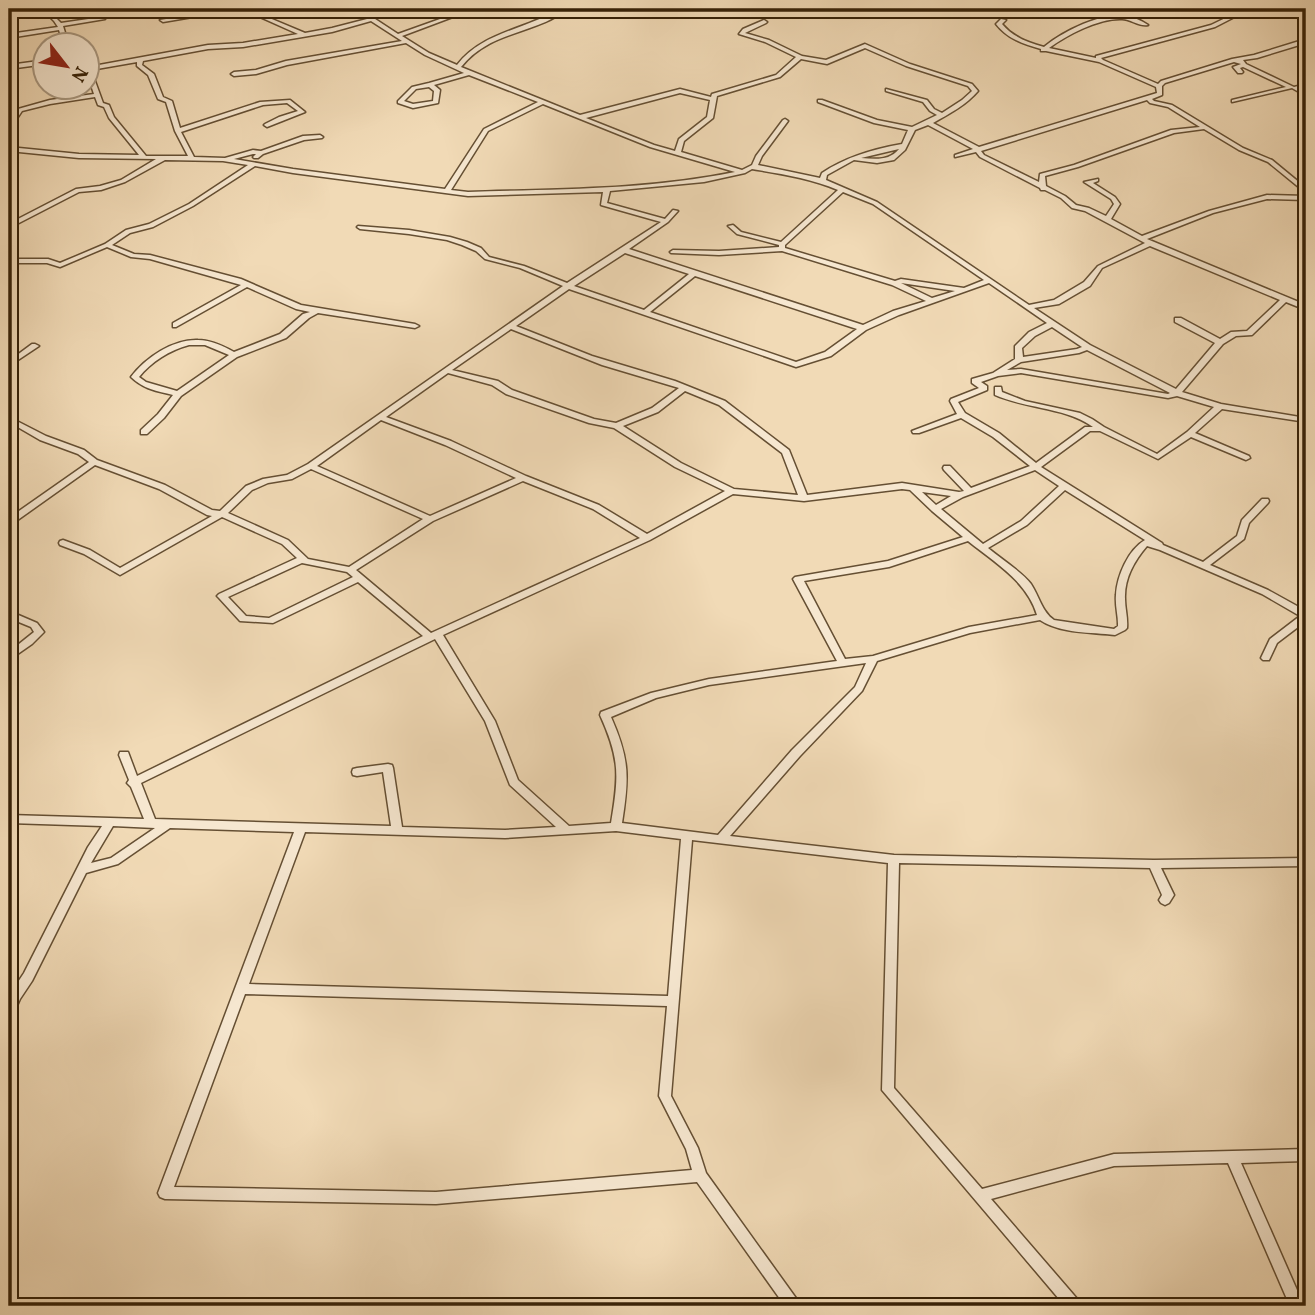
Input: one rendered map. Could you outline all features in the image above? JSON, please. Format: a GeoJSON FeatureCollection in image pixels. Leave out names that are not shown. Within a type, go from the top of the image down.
{"type":"FeatureCollection","features":[{"type":"Feature","properties":{"kind":"street"},"geometry":{"type":"LineString","coordinates":[[44,9],[60,27],[60,32]]}},
{"type":"Feature","properties":{"kind":"street"},"geometry":{"type":"LineString","coordinates":[[163,20],[237,9]]}},
{"type":"Feature","properties":{"kind":"street"},"geometry":{"type":"LineString","coordinates":[[244,9],[304,34]]}},
{"type":"Feature","properties":{"kind":"street"},"geometry":{"type":"LineString","coordinates":[[355,9],[427,54],[469,73],[652,146],[743,172]]}},
{"type":"Feature","properties":{"kind":"street"},"geometry":{"type":"LineString","coordinates":[[365,15],[382,9]]}},
{"type":"Feature","properties":{"kind":"street"},"geometry":{"type":"LineString","coordinates":[[400,35],[472,9]]}},
{"type":"Feature","properties":{"kind":"street"},"geometry":{"type":"LineString","coordinates":[[458,68],[464,58],[503,35],[550,18],[565,9]]}},
{"type":"Feature","properties":{"kind":"street"},"geometry":{"type":"LineString","coordinates":[[1101,61],[1098,57],[1213,26],[1248,9]]}},
{"type":"Feature","properties":{"kind":"street"},"geometry":{"type":"LineString","coordinates":[[1043,50],[1051,43],[1086,26],[1124,16],[1144,25]]}},
{"type":"Feature","properties":{"kind":"street"},"geometry":{"type":"LineString","coordinates":[[9,36],[102,19]]}},
{"type":"Feature","properties":{"kind":"street"},"geometry":{"type":"LineString","coordinates":[[102,66],[208,47],[304,34],[373,19]]}},
{"type":"Feature","properties":{"kind":"street"},"geometry":{"type":"LineString","coordinates":[[1003,20],[999,24],[1004,31],[1043,50],[1072,52],[1101,61],[1159,86]]}},
{"type":"Feature","properties":{"kind":"street"},"geometry":{"type":"LineString","coordinates":[[764,22],[742,34],[767,41],[800,57],[827,62],[865,46],[908,65],[970,85],[975,91],[969,100],[929,123],[912,129],[876,122],[820,101]]}},
{"type":"Feature","properties":{"kind":"street"},"geometry":{"type":"LineString","coordinates":[[234,74],[256,72],[286,63],[408,41]]}},
{"type":"Feature","properties":{"kind":"street"},"geometry":{"type":"LineString","coordinates":[[1159,86],[1185,74],[1306,41]]}},
{"type":"Feature","properties":{"kind":"street"},"geometry":{"type":"LineString","coordinates":[[678,152],[681,140],[710,118],[714,95],[778,76],[800,57]]}},
{"type":"Feature","properties":{"kind":"street"},"geometry":{"type":"LineString","coordinates":[[141,59],[139,65],[151,74],[160,98],[169,102],[178,131],[192,158]]}},
{"type":"Feature","properties":{"kind":"street"},"geometry":{"type":"LineString","coordinates":[[1234,60],[1242,62],[1242,68],[1306,94]]}},
{"type":"Feature","properties":{"kind":"street"},"geometry":{"type":"LineString","coordinates":[[9,67],[32,64]]}},
{"type":"Feature","properties":{"kind":"street"},"geometry":{"type":"LineString","coordinates":[[430,85],[438,90],[436,102],[413,106],[400,102],[414,88],[469,73]]}},
{"type":"Feature","properties":{"kind":"street"},"geometry":{"type":"LineString","coordinates":[[957,156],[1149,98],[1160,94],[1159,86]]}},
{"type":"Feature","properties":{"kind":"street"},"geometry":{"type":"LineString","coordinates":[[1234,101],[1306,86]]}},
{"type":"Feature","properties":{"kind":"street"},"geometry":{"type":"LineString","coordinates":[[888,90],[925,101],[932,110],[941,115]]}},
{"type":"Feature","properties":{"kind":"street"},"geometry":{"type":"LineString","coordinates":[[581,117],[680,91],[713,99]]}},
{"type":"Feature","properties":{"kind":"street"},"geometry":{"type":"LineString","coordinates":[[1149,98],[1152,102],[1170,106],[1203,127],[1270,161],[1306,191]]}},
{"type":"Feature","properties":{"kind":"street"},"geometry":{"type":"LineString","coordinates":[[178,131],[261,103],[288,101],[302,112],[267,125]]}},
{"type":"Feature","properties":{"kind":"street"},"geometry":{"type":"LineString","coordinates":[[9,119],[16,116],[20,110],[61,102]]}},
{"type":"Feature","properties":{"kind":"street"},"geometry":{"type":"LineString","coordinates":[[99,102],[107,106],[111,117],[143,156]]}},
{"type":"Feature","properties":{"kind":"street"},"geometry":{"type":"LineString","coordinates":[[446,192],[486,130],[541,103]]}},
{"type":"Feature","properties":{"kind":"street"},"geometry":{"type":"LineString","coordinates":[[758,168],[755,165],[759,156],[775,140],[785,121]]}},
{"type":"Feature","properties":{"kind":"street"},"geometry":{"type":"LineString","coordinates":[[929,123],[976,149],[982,156],[1062,197],[1074,207],[1087,209],[1147,240],[1306,308]]}},
{"type":"Feature","properties":{"kind":"street"},"geometry":{"type":"LineString","coordinates":[[1043,188],[1042,175],[1076,166],[1173,131],[1203,127]]}},
{"type":"Feature","properties":{"kind":"street"},"geometry":{"type":"LineString","coordinates":[[891,161],[900,154],[912,129]]}},
{"type":"Feature","properties":{"kind":"street"},"geometry":{"type":"LineString","coordinates":[[9,261],[48,261],[60,265],[107,245],[128,231],[151,226],[191,205],[250,164],[261,153],[303,138],[320,137]]}},
{"type":"Feature","properties":{"kind":"street"},"geometry":{"type":"LineString","coordinates":[[823,181],[824,174],[834,167],[869,151],[904,146]]}},
{"type":"Feature","properties":{"kind":"street"},"geometry":{"type":"LineString","coordinates":[[9,149],[79,156],[223,159],[468,194],[607,189],[704,180],[743,172],[751,167],[823,181],[891,211],[1087,347],[1177,393],[1220,406],[1306,420]]}},
{"type":"Feature","properties":{"kind":"street"},"geometry":{"type":"LineString","coordinates":[[9,156],[23,151]]}},
{"type":"Feature","properties":{"kind":"street"},"geometry":{"type":"LineString","coordinates":[[223,159],[253,152],[261,153]]}},
{"type":"Feature","properties":{"kind":"street"},"geometry":{"type":"LineString","coordinates":[[9,223],[15,223],[78,190],[101,188],[123,181],[163,158]]}},
{"type":"Feature","properties":{"kind":"street"},"geometry":{"type":"LineString","coordinates":[[856,159],[903,163]]}},
{"type":"Feature","properties":{"kind":"street"},"geometry":{"type":"LineString","coordinates":[[1096,180],[1087,182],[1113,198],[1117,204],[1107,220]]}},
{"type":"Feature","properties":{"kind":"street"},"geometry":{"type":"LineString","coordinates":[[607,189],[603,204],[666,221]]}},
{"type":"Feature","properties":{"kind":"street"},"geometry":{"type":"LineString","coordinates":[[673,252],[719,253],[782,247],[841,190]]}},
{"type":"Feature","properties":{"kind":"street"},"geometry":{"type":"LineString","coordinates":[[1028,307],[1056,302],[1087,284],[1100,267],[1147,240],[1211,212],[1267,197],[1306,198]]}},
{"type":"Feature","properties":{"kind":"street"},"geometry":{"type":"LineString","coordinates":[[63,543],[87,552],[120,572],[222,514],[249,488],[266,481],[289,477],[311,466],[568,286],[666,221],[674,211]]}},
{"type":"Feature","properties":{"kind":"street"},"geometry":{"type":"LineString","coordinates":[[731,226],[739,233]]}},
{"type":"Feature","properties":{"kind":"street"},"geometry":{"type":"LineString","coordinates":[[360,227],[460,240],[484,252],[487,258],[522,267],[568,286],[796,365],[828,354],[863,328],[897,313],[989,281]]}},
{"type":"Feature","properties":{"kind":"street"},"geometry":{"type":"LineString","coordinates":[[722,231],[739,233],[895,283],[932,301]]}},
{"type":"Feature","properties":{"kind":"street"},"geometry":{"type":"LineString","coordinates":[[107,245],[133,256],[150,257],[246,285],[299,307],[415,326]]}},
{"type":"Feature","properties":{"kind":"street"},"geometry":{"type":"LineString","coordinates":[[624,250],[863,328]]}},
{"type":"Feature","properties":{"kind":"street"},"geometry":{"type":"LineString","coordinates":[[645,313],[693,274]]}},
{"type":"Feature","properties":{"kind":"street"},"geometry":{"type":"LineString","coordinates":[[895,283],[901,281],[966,290]]}},
{"type":"Feature","properties":{"kind":"street"},"geometry":{"type":"LineString","coordinates":[[176,325],[246,285]]}},
{"type":"Feature","properties":{"kind":"street"},"geometry":{"type":"LineString","coordinates":[[1266,658],[1273,641],[1305,618],[1265,592],[1163,548],[1064,486],[996,435],[962,415],[954,396],[975,382],[997,374],[1020,372],[1168,396],[1177,393],[1220,342],[1234,334],[1249,333],[1284,300]]}},
{"type":"Feature","properties":{"kind":"street"},"geometry":{"type":"LineString","coordinates":[[1019,360],[1018,348],[1050,322],[1056,302]]}},
{"type":"Feature","properties":{"kind":"street"},"geometry":{"type":"LineString","coordinates":[[144,432],[162,416],[178,394],[234,355],[284,336],[306,316],[317,311]]}},
{"type":"Feature","properties":{"kind":"street"},"geometry":{"type":"LineString","coordinates":[[1178,320],[1220,342]]}},
{"type":"Feature","properties":{"kind":"street"},"geometry":{"type":"LineString","coordinates":[[512,327],[637,374],[669,380],[722,403],[786,452],[804,498]]}},
{"type":"Feature","properties":{"kind":"street"},"geometry":{"type":"LineString","coordinates":[[178,394],[143,384],[135,377],[142,367],[177,343],[212,343],[234,355]]}},
{"type":"Feature","properties":{"kind":"street"},"geometry":{"type":"LineString","coordinates":[[9,364],[35,346]]}},
{"type":"Feature","properties":{"kind":"street"},"geometry":{"type":"LineString","coordinates":[[997,374],[1019,360],[1079,351],[1087,347]]}},
{"type":"Feature","properties":{"kind":"street"},"geometry":{"type":"LineString","coordinates":[[447,371],[495,383],[509,392],[592,421],[617,426],[678,464],[732,491],[804,498],[882,487],[965,493]]}},
{"type":"Feature","properties":{"kind":"street"},"geometry":{"type":"LineString","coordinates":[[617,426],[655,410],[684,388]]}},
{"type":"Feature","properties":{"kind":"street"},"geometry":{"type":"LineString","coordinates":[[998,389],[998,393],[1013,401],[1063,410],[1092,422],[1157,457],[1189,434],[1220,406]]}},
{"type":"Feature","properties":{"kind":"street"},"geometry":{"type":"LineString","coordinates":[[916,431],[962,415]]}},
{"type":"Feature","properties":{"kind":"street"},"geometry":{"type":"LineString","coordinates":[[380,417],[448,443],[523,478],[596,507],[647,538]]}},
{"type":"Feature","properties":{"kind":"street"},"geometry":{"type":"LineString","coordinates":[[9,419],[56,444],[81,452],[94,463],[162,487],[210,513],[222,514],[285,542],[303,559],[350,570],[435,637],[490,721],[514,782],[567,830]]}},
{"type":"Feature","properties":{"kind":"street"},"geometry":{"type":"LineString","coordinates":[[935,509],[965,493],[1036,467],[1088,429],[1101,429]]}},
{"type":"Feature","properties":{"kind":"street"},"geometry":{"type":"LineString","coordinates":[[1189,434],[1246,458]]}},
{"type":"Feature","properties":{"kind":"street"},"geometry":{"type":"LineString","coordinates":[[9,522],[94,463]]}},
{"type":"Feature","properties":{"kind":"street"},"geometry":{"type":"LineString","coordinates":[[311,466],[430,519]]}},
{"type":"Feature","properties":{"kind":"street"},"geometry":{"type":"LineString","coordinates":[[947,468],[965,493]]}},
{"type":"Feature","properties":{"kind":"street"},"geometry":{"type":"LineString","coordinates":[[350,570],[430,519],[523,478]]}},
{"type":"Feature","properties":{"kind":"street"},"geometry":{"type":"LineString","coordinates":[[982,548],[1024,523],[1064,486]]}},
{"type":"Feature","properties":{"kind":"street"},"geometry":{"type":"LineString","coordinates":[[913,488],[1026,584],[1040,607],[1042,617]]}},
{"type":"Feature","properties":{"kind":"street"},"geometry":{"type":"LineString","coordinates":[[133,783],[647,538],[732,491]]}},
{"type":"Feature","properties":{"kind":"street"},"geometry":{"type":"LineString","coordinates":[[1203,566],[1241,537],[1245,522],[1265,501]]}},
{"type":"Feature","properties":{"kind":"street"},"geometry":{"type":"LineString","coordinates":[[842,662],[798,579],[889,564],[969,538]]}},
{"type":"Feature","properties":{"kind":"street"},"geometry":{"type":"LineString","coordinates":[[616,827],[624,764],[618,742],[605,715],[654,695],[709,682],[873,659],[969,630],[1042,617],[1051,623],[1064,626],[1115,632],[1122,628],[1119,597],[1132,556],[1144,543],[1163,548]]}},
{"type":"Feature","properties":{"kind":"street"},"geometry":{"type":"LineString","coordinates":[[303,559],[222,596],[243,619],[270,621],[359,578]]}},
{"type":"Feature","properties":{"kind":"street"},"geometry":{"type":"LineString","coordinates":[[9,614],[34,625],[39,632],[9,657]]}},
{"type":"Feature","properties":{"kind":"street"},"geometry":{"type":"LineString","coordinates":[[720,840],[796,752],[859,689],[873,659]]}},
{"type":"Feature","properties":{"kind":"street"},"geometry":{"type":"LineString","coordinates":[[124,755],[151,823]]}},
{"type":"Feature","properties":{"kind":"street"},"geometry":{"type":"LineString","coordinates":[[357,772],[388,768],[397,831]]}},
{"type":"Feature","properties":{"kind":"street"},"geometry":{"type":"LineString","coordinates":[[9,819],[505,834],[616,827],[894,859],[1154,864],[1306,862]]}},
{"type":"Feature","properties":{"kind":"street"},"geometry":{"type":"LineString","coordinates":[[9,1011],[12,996],[28,977],[82,870],[110,822]]}},
{"type":"Feature","properties":{"kind":"street"},"geometry":{"type":"LineString","coordinates":[[82,870],[114,861],[168,824]]}},
{"type":"Feature","properties":{"kind":"street"},"geometry":{"type":"LineString","coordinates":[[301,828],[165,1193],[436,1198],[700,1176]]}},
{"type":"Feature","properties":{"kind":"street"},"geometry":{"type":"LineString","coordinates":[[687,836],[666,1096],[692,1148],[700,1176],[793,1306]]}},
{"type":"Feature","properties":{"kind":"street"},"geometry":{"type":"LineString","coordinates":[[894,859],[888,1090],[1074,1306]]}},
{"type":"Feature","properties":{"kind":"street"},"geometry":{"type":"LineString","coordinates":[[1154,864],[1168,895],[1165,900]]}},
{"type":"Feature","properties":{"kind":"street"},"geometry":{"type":"LineString","coordinates":[[241,989],[673,1001]]}},
{"type":"Feature","properties":{"kind":"street"},"geometry":{"type":"LineString","coordinates":[[979,1196],[1114,1160],[1306,1155]]}},
{"type":"Feature","properties":{"kind":"street"},"geometry":{"type":"LineString","coordinates":[[1231,1156],[1297,1306]]}}]}
